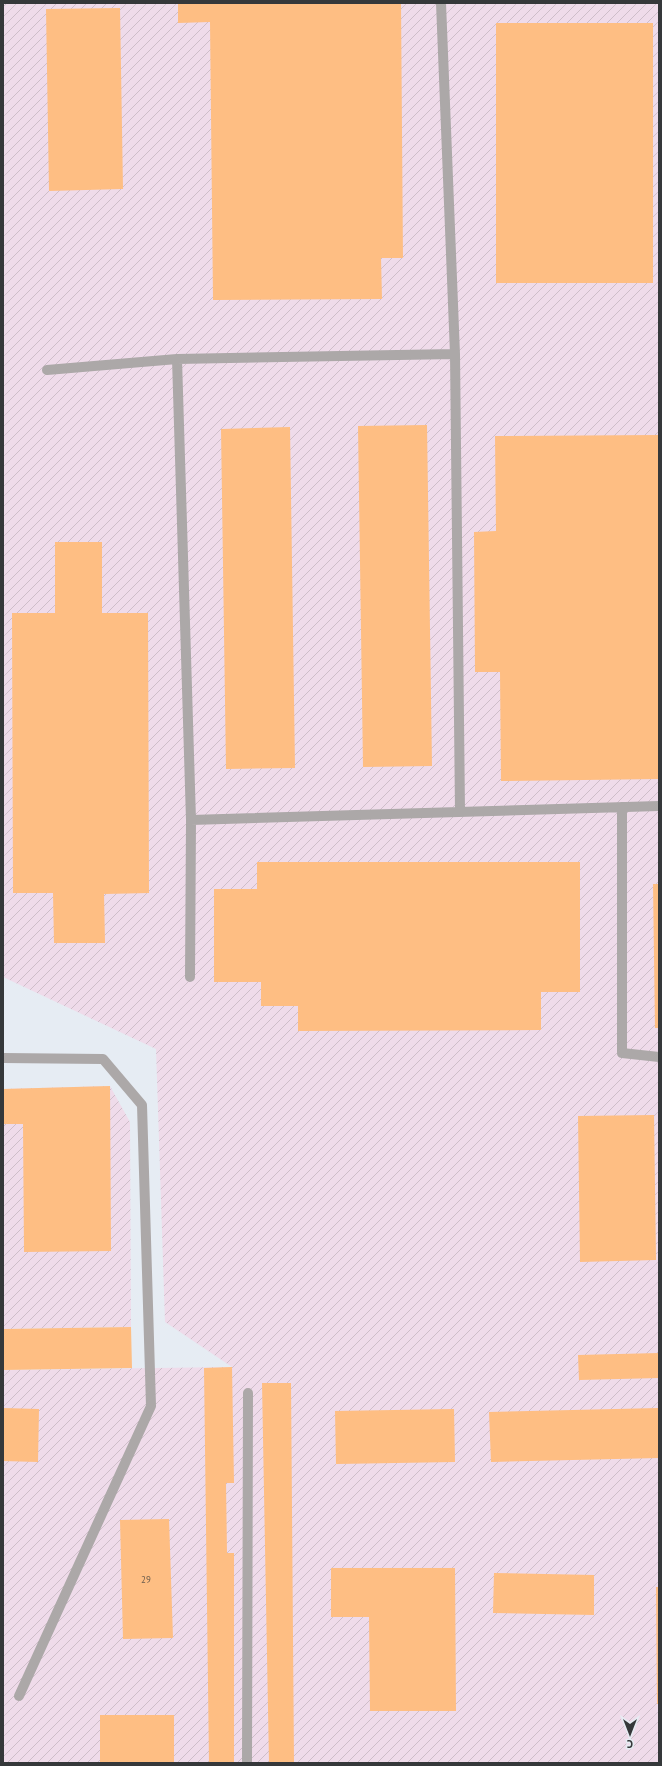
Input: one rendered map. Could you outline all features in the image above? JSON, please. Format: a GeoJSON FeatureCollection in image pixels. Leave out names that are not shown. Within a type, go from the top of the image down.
{"type":"FeatureCollection","features":[{"type":"Feature","properties":{"kind":"lane"},"geometry":{"type":"LineString","coordinates":[[441,3],[455,354],[460,811]]}},
{"type":"Feature","properties":{"kind":"lane"},"geometry":{"type":"LineString","coordinates":[[47,370],[177,359],[455,354]]}},
{"type":"Feature","properties":{"kind":"lane"},"geometry":{"type":"LineString","coordinates":[[177,359],[191,820],[190,977]]}},
{"type":"Feature","properties":{"kind":"lane"},"geometry":{"type":"LineString","coordinates":[[191,820],[659,806]]}},
{"type":"Feature","properties":{"kind":"lane"},"geometry":{"type":"LineString","coordinates":[[622,807],[622,1053],[659,1057]]}},
{"type":"Feature","properties":{"kind":"lane"},"geometry":{"type":"LineString","coordinates":[[3,1058],[103,1059],[142,1105],[151,1406],[19,1696]]}},
{"type":"Feature","properties":{"kind":"lane"},"geometry":{"type":"LineString","coordinates":[[247,1763],[248,1392]]}},
{"type":"Feature","properties":{"kind":"shaded area"},"geometry":{"type":"Polygon","coordinates":[[[3,3],[659,3],[659,1763],[3,1763],[3,1370],[232,1367],[165,1322],[156,1049],[3,977],[3,3]]]}},
{"type":"Feature","properties":{"kind":"shaded area"},"geometry":{"type":"Polygon","coordinates":[[[110,1086],[130,1122],[131,1327],[3,1329],[3,1089],[110,1086]]]}},
{"type":"Feature","properties":{"kind":"building"},"geometry":{"type":"Polygon","coordinates":[[[178,3],[401,3],[403,258],[381,258],[382,299],[213,300],[210,22],[178,23],[178,3]]]}},
{"type":"Feature","properties":{"kind":"building"},"geometry":{"type":"Polygon","coordinates":[[[120,8],[123,189],[49,191],[46,9],[120,8]]]}},
{"type":"Feature","properties":{"kind":"building"},"geometry":{"type":"Polygon","coordinates":[[[496,23],[653,23],[653,283],[496,283],[496,23]]]}},
{"type":"Feature","properties":{"kind":"building"},"geometry":{"type":"Polygon","coordinates":[[[427,425],[432,766],[363,767],[358,426],[427,425]]]}},
{"type":"Feature","properties":{"kind":"building"},"geometry":{"type":"Polygon","coordinates":[[[290,427],[295,768],[226,769],[221,429],[290,427]]]}},
{"type":"Feature","properties":{"kind":"building"},"geometry":{"type":"Polygon","coordinates":[[[659,435],[659,779],[501,781],[500,672],[475,672],[474,532],[496,531],[495,436],[659,435]]]}},
{"type":"Feature","properties":{"kind":"building"},"geometry":{"type":"Polygon","coordinates":[[[55,542],[102,542],[102,613],[148,613],[149,893],[104,894],[105,943],[54,943],[53,893],[13,893],[12,613],[55,613],[55,542]]]}},
{"type":"Feature","properties":{"kind":"building"},"geometry":{"type":"Polygon","coordinates":[[[257,862],[580,862],[580,992],[541,992],[541,1030],[298,1031],[298,1006],[261,1006],[261,982],[214,982],[214,889],[257,889],[257,862]]]}},
{"type":"Feature","properties":{"kind":"building"},"geometry":{"type":"Polygon","coordinates":[[[653,884],[659,884],[659,1028],[655,1028],[653,884]]]}},
{"type":"Feature","properties":{"kind":"building"},"geometry":{"type":"Polygon","coordinates":[[[110,1086],[111,1251],[24,1252],[23,1124],[3,1124],[3,1089],[110,1086]]]}},
{"type":"Feature","properties":{"kind":"building"},"geometry":{"type":"Polygon","coordinates":[[[654,1115],[656,1260],[580,1262],[578,1116],[654,1115]]]}},
{"type":"Feature","properties":{"kind":"building"},"geometry":{"type":"Polygon","coordinates":[[[131,1327],[132,1368],[3,1370],[3,1329],[131,1327]]]}},
{"type":"Feature","properties":{"kind":"building"},"geometry":{"type":"Polygon","coordinates":[[[659,1353],[659,1378],[579,1380],[578,1355],[659,1353]]]}},
{"type":"Feature","properties":{"kind":"building"},"geometry":{"type":"Polygon","coordinates":[[[232,1367],[234,1483],[226,1483],[227,1553],[234,1553],[234,1763],[209,1763],[204,1368],[232,1367]]]}},
{"type":"Feature","properties":{"kind":"building"},"geometry":{"type":"Polygon","coordinates":[[[262,1383],[291,1383],[294,1763],[269,1763],[262,1383]]]}},
{"type":"Feature","properties":{"kind":"building"},"geometry":{"type":"Polygon","coordinates":[[[3,1408],[39,1409],[38,1462],[3,1461],[3,1408]]]}},
{"type":"Feature","properties":{"kind":"building"},"geometry":{"type":"Polygon","coordinates":[[[659,1408],[659,1458],[491,1462],[489,1412],[659,1408]]]}},
{"type":"Feature","properties":{"kind":"building"},"geometry":{"type":"Polygon","coordinates":[[[454,1409],[455,1462],[336,1464],[335,1411],[454,1409]]]}},
{"type":"Feature","properties":{"kind":"building"},"geometry":{"type":"Polygon","coordinates":[[[169,1519],[173,1638],[123,1639],[120,1520],[169,1519]]]}},
{"type":"Feature","properties":{"kind":"building"},"geometry":{"type":"Polygon","coordinates":[[[331,1568],[455,1568],[456,1711],[370,1711],[369,1617],[331,1617],[331,1568]]]}},
{"type":"Feature","properties":{"kind":"building"},"geometry":{"type":"Polygon","coordinates":[[[494,1573],[594,1575],[594,1615],[493,1613],[494,1573]]]}},
{"type":"Feature","properties":{"kind":"building"},"geometry":{"type":"Polygon","coordinates":[[[656,1587],[659,1587],[659,1704],[657,1704],[656,1587]]]}},
{"type":"Feature","properties":{"kind":"building"},"geometry":{"type":"Polygon","coordinates":[[[100,1715],[174,1715],[174,1763],[100,1763],[100,1715]]]}}]}
